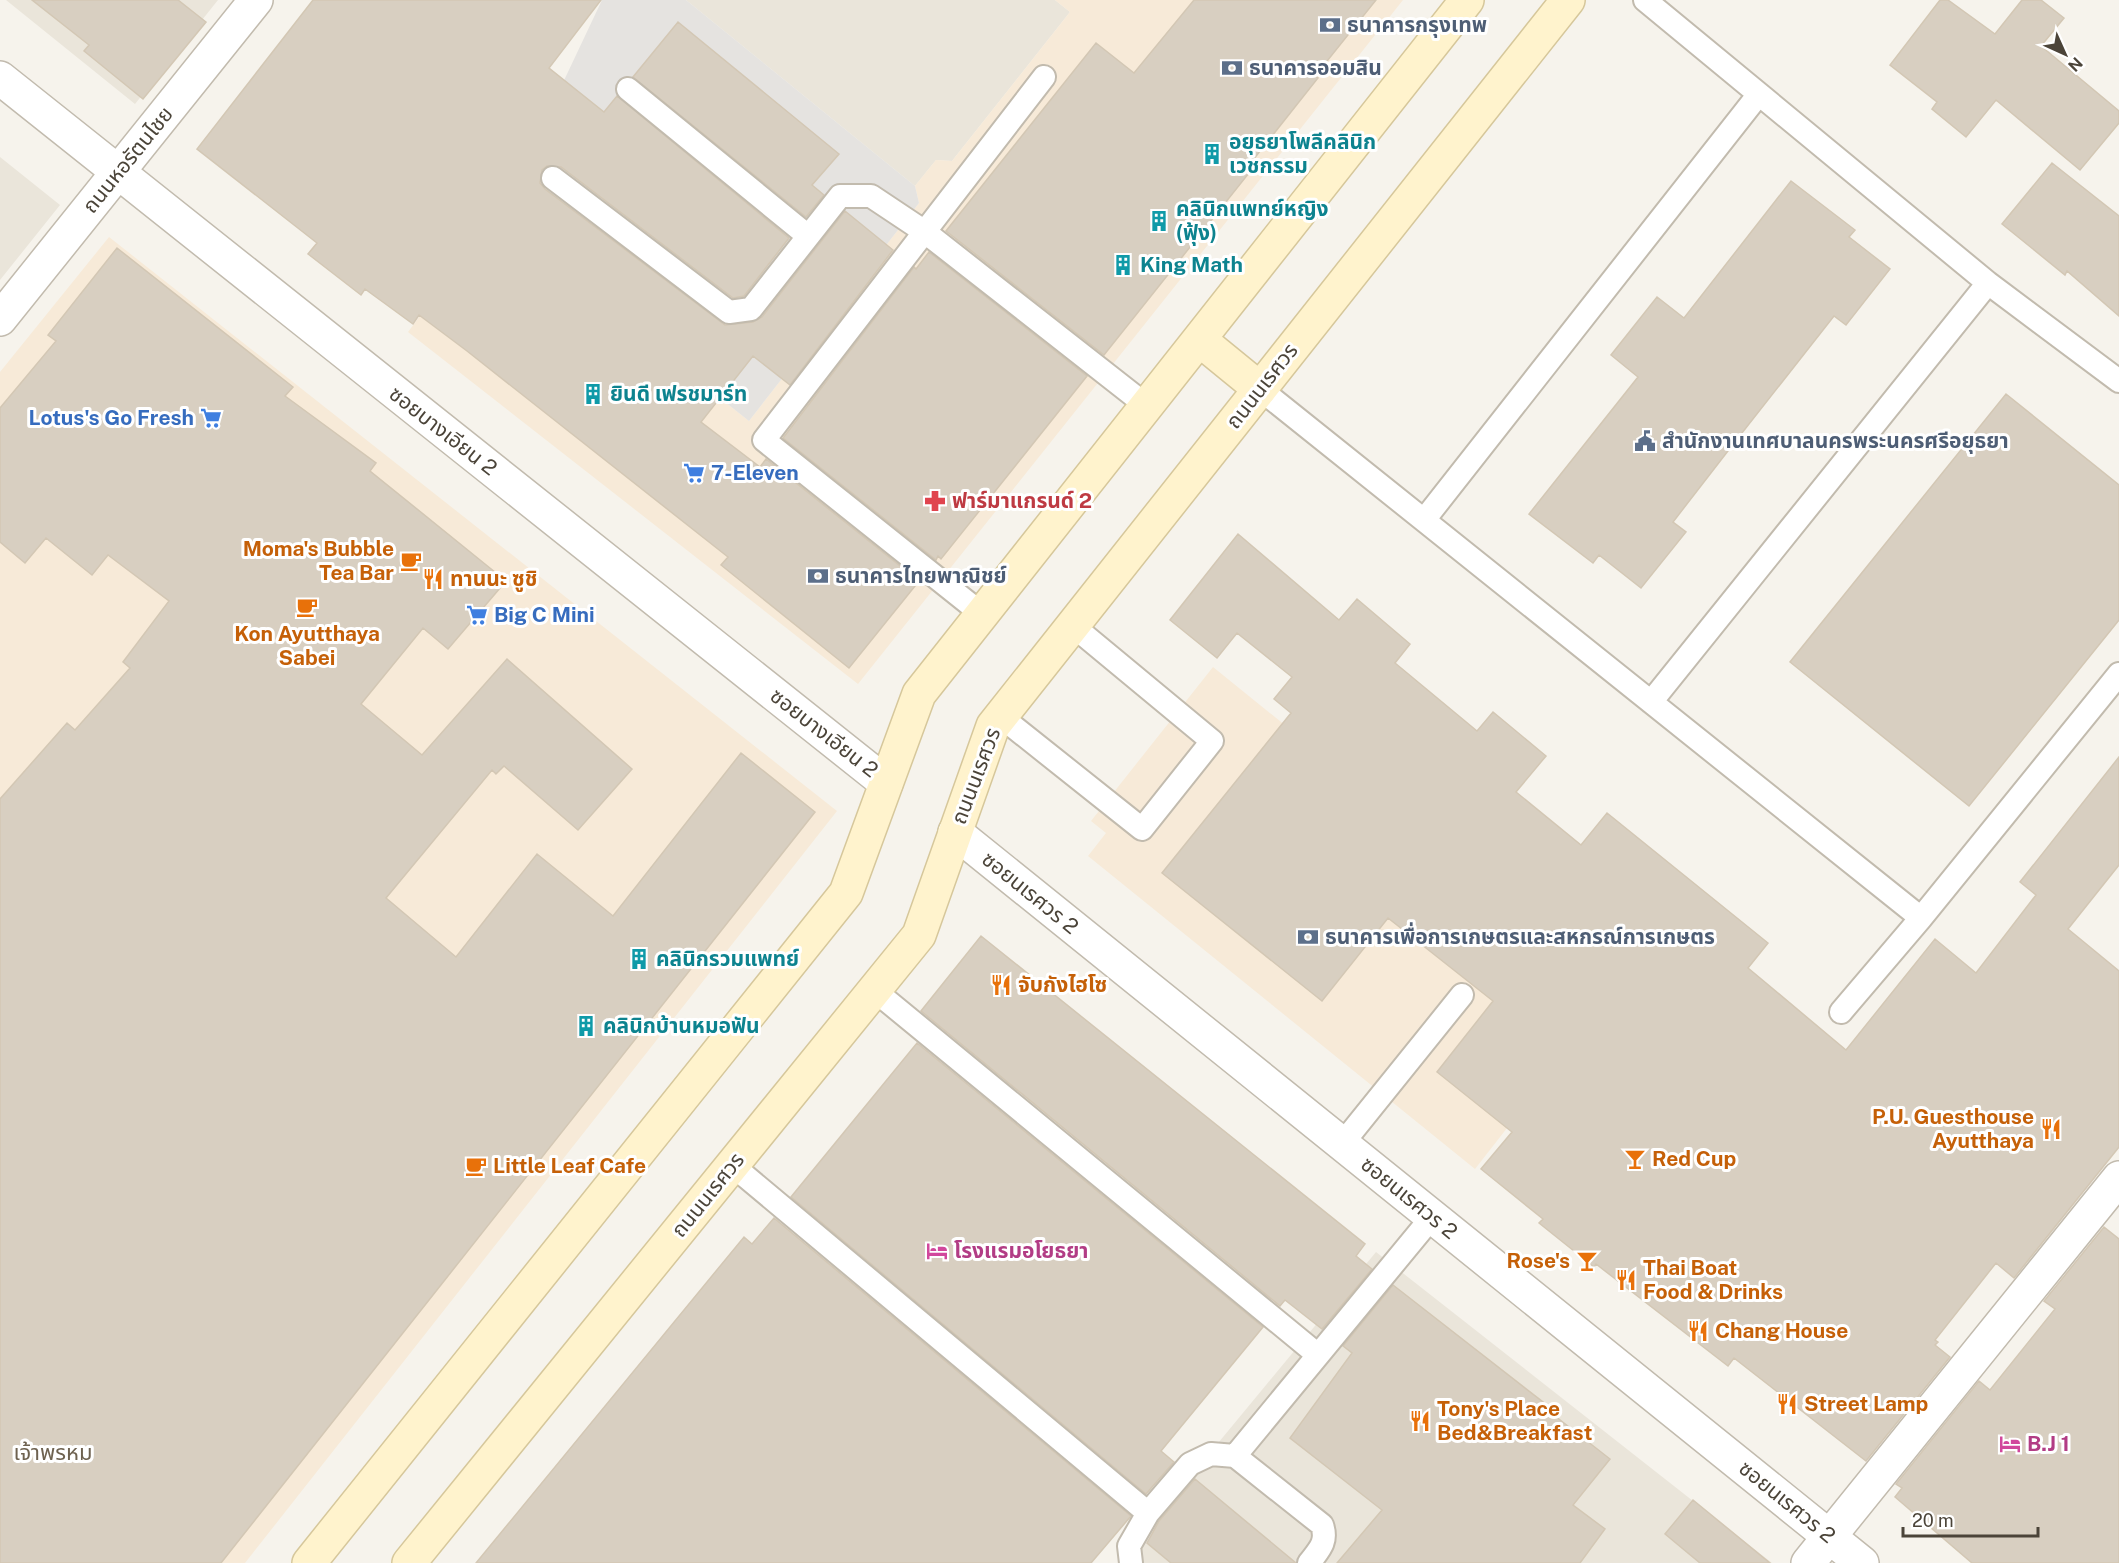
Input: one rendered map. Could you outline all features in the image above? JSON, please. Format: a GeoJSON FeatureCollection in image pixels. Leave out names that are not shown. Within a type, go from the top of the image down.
{"type":"FeatureCollection","features":[{"type":"Feature","properties":{"kind":"street","name":"ถนนหอรัตนไชย"},"geometry":{"type":"LineString","coordinates":[[0,319],[256,0]]}},
{"type":"Feature","properties":{"kind":"street"},"geometry":{"type":"LineString","coordinates":[[309,1563],[846,893],[919,694],[1467,0]]}},
{"type":"Feature","properties":{"kind":"street","name":"ถนนนเรศวร"},"geometry":{"type":"LineString","coordinates":[[408,1563],[919,935],[993,726],[1568,0]]}},
{"type":"Feature","properties":{"kind":"street","name":"ซอยบางเอียน 2"},"geometry":{"type":"LineString","coordinates":[[0,78],[886,783]]}},
{"type":"Feature","properties":{"kind":"street"},"geometry":{"type":"LineString","coordinates":[[1200,340],[1260,389]]}},
{"type":"Feature","properties":{"kind":"street","name":"ซอยนเรศวร 2"},"geometry":{"type":"LineString","coordinates":[[955,832],[1862,1563]]}},
{"type":"Feature","properties":{"kind":"street"},"geometry":{"type":"LineString","coordinates":[[1808,1563],[2119,1178]]}},
{"type":"Feature","properties":{"kind":"lane"},"geometry":{"type":"LineString","coordinates":[[1645,0],[1988,283],[2119,381]]}},
{"type":"Feature","properties":{"kind":"lane"},"geometry":{"type":"LineString","coordinates":[[982,614],[764,440],[1044,77]]}},
{"type":"Feature","properties":{"kind":"lane"},"geometry":{"type":"LineString","coordinates":[[628,89],[808,236]]}},
{"type":"Feature","properties":{"kind":"lane"},"geometry":{"type":"LineString","coordinates":[[1424,520],[1759,94]]}},
{"type":"Feature","properties":{"kind":"lane"},"geometry":{"type":"LineString","coordinates":[[553,178],[729,312],[751,309],[840,196],[871,196],[925,232],[1147,406]]}},
{"type":"Feature","properties":{"kind":"lane"},"geometry":{"type":"LineString","coordinates":[[1651,702],[1988,283]]}},
{"type":"Feature","properties":{"kind":"lane"},"geometry":{"type":"LineString","coordinates":[[1260,389],[1921,918]]}},
{"type":"Feature","properties":{"kind":"lane"},"geometry":{"type":"LineString","coordinates":[[1000,716],[1142,829],[1212,741],[1072,626]]}},
{"type":"Feature","properties":{"kind":"lane"},"geometry":{"type":"LineString","coordinates":[[1841,1012],[1921,918],[2119,674]]}},
{"type":"Feature","properties":{"kind":"lane"},"geometry":{"type":"LineString","coordinates":[[874,990],[1318,1355]]}},
{"type":"Feature","properties":{"kind":"lane"},"geometry":{"type":"LineString","coordinates":[[1342,1144],[1462,994]]}},
{"type":"Feature","properties":{"kind":"lane"},"geometry":{"type":"LineString","coordinates":[[732,1165],[1148,1513]]}},
{"type":"Feature","properties":{"kind":"lane"},"geometry":{"type":"LineString","coordinates":[[1235,1456],[1432,1217]]}},
{"type":"Feature","properties":{"kind":"lane"},"geometry":{"type":"LineString","coordinates":[[1131,1563],[1129,1546],[1148,1513],[1190,1464],[1211,1454],[1235,1456],[1322,1525],[1326,1535],[1322,1547],[1309,1563]]}},
{"type":"Feature","properties":{"kind":"shaded area"},"geometry":{"type":"Polygon","coordinates":[[[6,0],[218,0],[135,104],[6,0]]]}},
{"type":"Feature","properties":{"kind":"shaded area"},"geometry":{"type":"Polygon","coordinates":[[[602,0],[686,0],[915,186],[919,203],[749,421],[493,218],[516,182],[602,0]]]}},
{"type":"Feature","properties":{"kind":"shaded area"},"geometry":{"type":"Polygon","coordinates":[[[686,0],[1055,0],[1070,12],[952,161],[936,160],[915,186],[686,0]]]}},
{"type":"Feature","properties":{"kind":"shaded area"},"geometry":{"type":"Polygon","coordinates":[[[1055,0],[1403,0],[858,684],[408,332],[493,218],[749,421],[919,203],[915,186],[936,160],[952,161],[1070,12],[1055,0]]]}},
{"type":"Feature","properties":{"kind":"shaded area"},"geometry":{"type":"Polygon","coordinates":[[[0,157],[60,205],[0,280],[0,157]]]}},
{"type":"Feature","properties":{"kind":"shaded area"},"geometry":{"type":"Polygon","coordinates":[[[109,237],[837,811],[245,1563],[0,1563],[0,372],[109,237]]]}},
{"type":"Feature","properties":{"kind":"shaded area"},"geometry":{"type":"Polygon","coordinates":[[[1213,667],[1614,991],[1475,1169],[1088,856],[1106,833],[1091,821],[1213,667]]]}},
{"type":"Feature","properties":{"kind":"shaded area"},"geometry":{"type":"Polygon","coordinates":[[[1376,1252],[1772,1563],[1119,1563],[1376,1252]]]}},
{"type":"Feature","properties":{"kind":"building"},"geometry":{"type":"Polygon","coordinates":[[[32,0],[178,0],[206,22],[143,99],[84,51],[89,45],[32,0]]]}},
{"type":"Feature","properties":{"kind":"building"},"geometry":{"type":"Polygon","coordinates":[[[313,0],[601,0],[549,68],[604,112],[617,96],[789,238],[744,296],[733,298],[561,167],[547,166],[542,170],[540,183],[725,325],[753,322],[762,317],[845,211],[893,250],[790,385],[753,356],[701,422],[760,467],[766,459],[919,581],[849,668],[721,565],[728,557],[467,351],[419,315],[413,324],[365,289],[361,295],[308,254],[317,243],[197,149],[313,0]]]}},
{"type":"Feature","properties":{"kind":"building"},"geometry":{"type":"Polygon","coordinates":[[[1194,0],[1376,0],[1315,76],[1318,78],[1249,165],[1253,168],[1104,355],[946,231],[1096,43],[1134,73],[1194,0]]]}},
{"type":"Feature","properties":{"kind":"building"},"geometry":{"type":"Polygon","coordinates":[[[1940,0],[1948,0],[1995,34],[2022,0],[2041,0],[2064,18],[2041,46],[2119,111],[2119,123],[2080,170],[1996,100],[1966,137],[1932,109],[1937,102],[1890,65],[1940,0]]]}},
{"type":"Feature","properties":{"kind":"building"},"geometry":{"type":"Polygon","coordinates":[[[678,22],[839,154],[812,185],[824,195],[806,217],[633,77],[678,22]]]}},
{"type":"Feature","properties":{"kind":"building"},"geometry":{"type":"Polygon","coordinates":[[[2052,163],[2119,216],[2119,316],[2067,271],[2065,275],[2002,224],[2052,163]]]}},
{"type":"Feature","properties":{"kind":"building","name":"สำนักงานเทศบาลนครพระนครศรีอยุธยา"},"geometry":{"type":"Polygon","coordinates":[[[1791,181],[1855,230],[1849,237],[1890,269],[1846,325],[1834,316],[1738,438],[1673,522],[1686,532],[1641,588],[1599,555],[1593,563],[1529,514],[1638,377],[1611,355],[1657,297],[1684,318],[1791,181]]]}},
{"type":"Feature","properties":{"kind":"building"},"geometry":{"type":"Polygon","coordinates":[[[117,248],[293,387],[285,396],[376,463],[370,471],[506,581],[448,649],[423,628],[361,704],[422,755],[507,659],[632,769],[578,830],[504,766],[496,774],[492,770],[386,898],[456,957],[537,854],[613,916],[741,753],[815,812],[221,1563],[0,1563],[0,799],[67,723],[75,730],[130,668],[123,662],[169,601],[108,555],[92,575],[46,538],[25,563],[0,542],[0,408],[56,341],[48,335],[117,248]]]}},
{"type":"Feature","properties":{"kind":"building"},"geometry":{"type":"Polygon","coordinates":[[[929,252],[1087,376],[941,559],[938,556],[936,560],[783,438],[914,267],[916,269],[929,252]]]}},
{"type":"Feature","properties":{"kind":"building"},"geometry":{"type":"Polygon","coordinates":[[[2006,394],[2119,485],[2119,620],[1969,806],[1790,662],[2006,394]]]}},
{"type":"Feature","properties":{"kind":"building"},"geometry":{"type":"Polygon","coordinates":[[[1238,534],[1339,620],[1357,599],[1410,644],[1395,663],[1477,731],[1493,712],[1546,756],[1516,792],[1581,845],[1607,813],[1768,943],[1748,968],[1846,1050],[1935,939],[1976,973],[2036,895],[2020,882],[2119,757],[2119,865],[2068,929],[2119,971],[2119,1147],[2014,1278],[1996,1263],[1935,1340],[1938,1342],[1935,1345],[1950,1357],[1866,1461],[1734,1358],[1728,1366],[1596,1264],[1594,1267],[1539,1223],[1543,1219],[1481,1169],[1512,1132],[1437,1072],[1493,1001],[1388,918],[1322,1001],[1162,873],[1291,713],[1274,699],[1292,677],[1237,633],[1217,658],[1170,620],[1238,534]]]}},
{"type":"Feature","properties":{"kind":"building"},"geometry":{"type":"Polygon","coordinates":[[[981,936],[1365,1244],[1356,1256],[1372,1269],[1322,1329],[1285,1300],[1280,1306],[921,1011],[981,936]]]}},
{"type":"Feature","properties":{"kind":"building","name":"โรงแรมอโยธยา"},"geometry":{"type":"Polygon","coordinates":[[[917,1043],[1263,1327],[1161,1451],[1174,1462],[1146,1494],[791,1197],[917,1043]]]}},
{"type":"Feature","properties":{"kind":"building"},"geometry":{"type":"Polygon","coordinates":[[[774,1218],[1131,1516],[1091,1563],[476,1563],[744,1237],[752,1244],[774,1218]]]}},
{"type":"Feature","properties":{"kind":"building"},"geometry":{"type":"Polygon","coordinates":[[[2104,1227],[2119,1239],[2119,1563],[1972,1563],[1895,1497],[1902,1488],[1896,1484],[1979,1381],[1990,1390],[2055,1309],[2044,1301],[2104,1227]]]}},
{"type":"Feature","properties":{"kind":"building"},"geometry":{"type":"Polygon","coordinates":[[[1393,1285],[1543,1402],[1541,1405],[1610,1459],[1573,1505],[1605,1529],[1580,1563],[1337,1563],[1382,1510],[1290,1438],[1352,1353],[1343,1346],[1393,1285]]]}},
{"type":"Feature","properties":{"kind":"building"},"geometry":{"type":"Polygon","coordinates":[[[1195,1479],[1296,1563],[1171,1563],[1147,1543],[1159,1521],[1195,1479]]]}},
{"type":"Feature","properties":{"kind":"building"},"geometry":{"type":"Polygon","coordinates":[[[1693,1500],[1770,1563],[1700,1563],[1665,1534],[1693,1500]]]}},
{"type":"Feature","properties":{"kind":"place","name":"ธนาคารกรุงเทพ"},"geometry":{"type":"Point","coordinates":[1330,25]}},
{"type":"Feature","properties":{"kind":"place","name":"ธนาคารออมสิน"},"geometry":{"type":"Point","coordinates":[1232,68]}},
{"type":"Feature","properties":{"kind":"place","name":"อยุธยาโพลีคลินิก เวชกรรม"},"geometry":{"type":"Point","coordinates":[1212,154]}},
{"type":"Feature","properties":{"kind":"place","name":"คลินิกแพทย์หญิง (ฟุ้ง)"},"geometry":{"type":"Point","coordinates":[1159,221]}},
{"type":"Feature","properties":{"kind":"place","name":"King Math"},"geometry":{"type":"Point","coordinates":[1123,265]}},
{"type":"Feature","properties":{"kind":"place","name":"ยินดี เฟรชมาร์ท"},"geometry":{"type":"Point","coordinates":[593,394]}},
{"type":"Feature","properties":{"kind":"place","name":"Lotus's Go Fresh"},"geometry":{"type":"Point","coordinates":[211,418]}},
{"type":"Feature","properties":{"kind":"place","name":"สำนักงานเทศบาลนครพระนครศรีอยุธยา"},"geometry":{"type":"Point","coordinates":[1645,441]}},
{"type":"Feature","properties":{"kind":"place","name":"7-Eleven"},"geometry":{"type":"Point","coordinates":[694,473]}},
{"type":"Feature","properties":{"kind":"place","name":"ฟาร์มาแกรนด์ 2"},"geometry":{"type":"Point","coordinates":[935,501]}},
{"type":"Feature","properties":{"kind":"place","name":"Moma's Bubble Tea Bar"},"geometry":{"type":"Point","coordinates":[411,561]}},
{"type":"Feature","properties":{"kind":"place","name":"ธนาคารไทยพาณิชย์"},"geometry":{"type":"Point","coordinates":[818,576]}},
{"type":"Feature","properties":{"kind":"place","name":"ทานนะ ซูชิ"},"geometry":{"type":"Point","coordinates":[433,579]}},
{"type":"Feature","properties":{"kind":"place","name":"Kon Ayutthaya Sabei"},"geometry":{"type":"Point","coordinates":[307,607]}},
{"type":"Feature","properties":{"kind":"place","name":"Big C Mini"},"geometry":{"type":"Point","coordinates":[477,615]}},
{"type":"Feature","properties":{"kind":"place","name":"ธนาคารเพื่อการเกษตรและสหกรณ์การเกษตร"},"geometry":{"type":"Point","coordinates":[1308,937]}},
{"type":"Feature","properties":{"kind":"place","name":"คลินิกรวมแพทย์"},"geometry":{"type":"Point","coordinates":[639,959]}},
{"type":"Feature","properties":{"kind":"place","name":"จับกังไฮโซ"},"geometry":{"type":"Point","coordinates":[1001,985]}},
{"type":"Feature","properties":{"kind":"place","name":"คลินิกบ้านหมอฟัน"},"geometry":{"type":"Point","coordinates":[586,1026]}},
{"type":"Feature","properties":{"kind":"place","name":"P.U. Guesthouse Ayutthaya"},"geometry":{"type":"Point","coordinates":[2051,1129]}},
{"type":"Feature","properties":{"kind":"place","name":"Red Cup"},"geometry":{"type":"Point","coordinates":[1635,1159]}},
{"type":"Feature","properties":{"kind":"place","name":"Little Leaf Cafe"},"geometry":{"type":"Point","coordinates":[476,1166]}},
{"type":"Feature","properties":{"kind":"place","name":"โรงแรมอโยธยา"},"geometry":{"type":"Point","coordinates":[937,1251]}},
{"type":"Feature","properties":{"kind":"place","name":"Rose's"},"geometry":{"type":"Point","coordinates":[1587,1261]}},
{"type":"Feature","properties":{"kind":"place","name":"Thai Boat Food & Drinks"},"geometry":{"type":"Point","coordinates":[1626,1280]}},
{"type":"Feature","properties":{"kind":"place","name":"Chang House"},"geometry":{"type":"Point","coordinates":[1698,1331]}},
{"type":"Feature","properties":{"kind":"place","name":"Street Lamp"},"geometry":{"type":"Point","coordinates":[1787,1404]}},
{"type":"Feature","properties":{"kind":"place","name":"Tony's Place Bed&Breakfast"},"geometry":{"type":"Point","coordinates":[1420,1421]}},
{"type":"Feature","properties":{"kind":"place","name":"B.J 1"},"geometry":{"type":"Point","coordinates":[2010,1444]}},
{"type":"Feature","properties":{"kind":"district","name":"เจ้าพรหม"},"geometry":{"type":"Point","coordinates":[53,1452]}}]}
